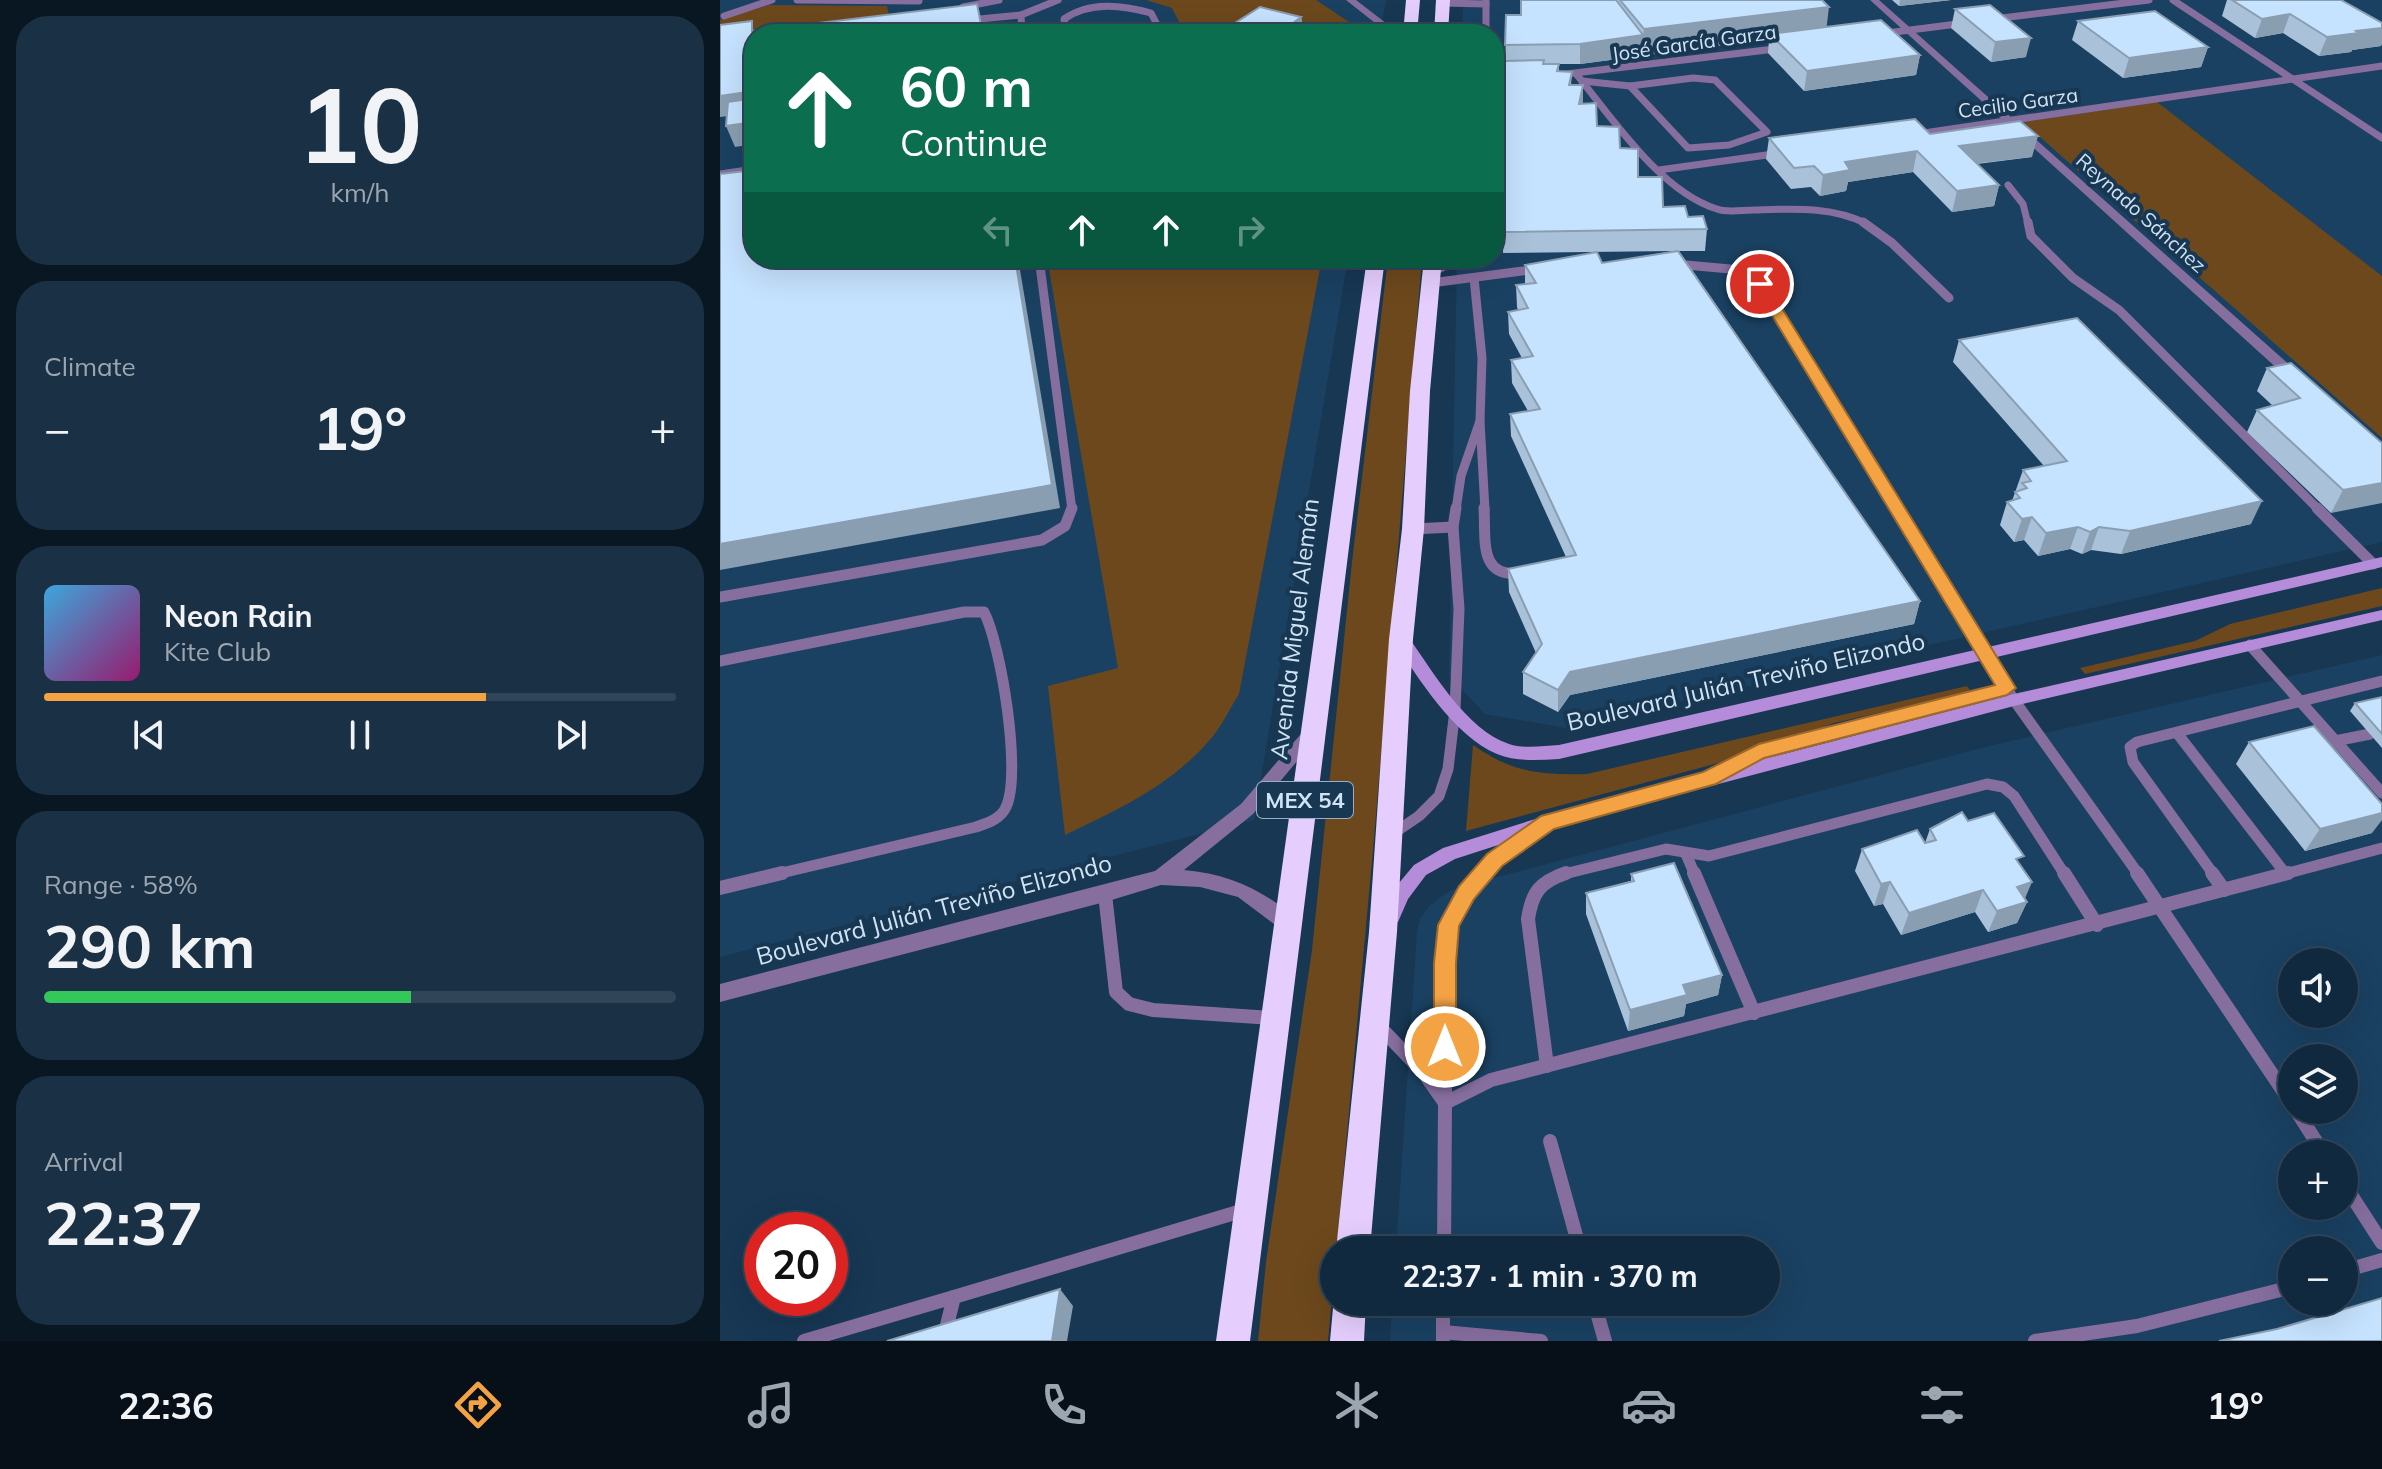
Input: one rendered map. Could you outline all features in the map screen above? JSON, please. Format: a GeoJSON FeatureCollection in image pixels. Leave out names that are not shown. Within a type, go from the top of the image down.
{"type":"FeatureCollection","features":[{"type":"Feature","properties":{"kind":"highway"},"geometry":{"type":"LineString","coordinates":[[1411,24],[1413,0]]}},
{"type":"Feature","properties":{"kind":"highway"},"geometry":{"type":"LineString","coordinates":[[1442,24],[1443,2]]}},
{"type":"Feature","properties":{"kind":"highway","name":"Avenida Miguel Alemán"},"geometry":{"type":"LineString","coordinates":[[1233,1341],[1273,1018],[1289,924],[1375,268]]}},
{"type":"Feature","properties":{"kind":"highway"},"geometry":{"type":"LineString","coordinates":[[1354,1236],[1376,1023],[1401,639],[1413,529],[1420,391],[1432,271]]}},
{"type":"Feature","properties":{"kind":"highway"},"geometry":{"type":"LineString","coordinates":[[1347,1341],[1348,1316]]}},
{"type":"Feature","properties":{"kind":"main road","name":"Boulevard Julián Treviño Elizondo"},"geometry":{"type":"LineString","coordinates":[[1401,639],[1455,710],[1484,740],[1503,749],[1527,754],[1559,752],[2299,590],[2328,574],[2377,563]]}},
{"type":"Feature","properties":{"kind":"main road"},"geometry":{"type":"LineString","coordinates":[[1383,932],[1401,894],[1420,870],[1449,853],[1548,822],[2011,694],[2382,615]]}},
{"type":"Feature","properties":{"kind":"street"},"geometry":{"type":"LineString","coordinates":[[1350,0],[1382,24]]}},
{"type":"Feature","properties":{"kind":"street","name":"Reynado Sánchez"},"geometry":{"type":"LineString","coordinates":[[1874,0],[2301,382]]}},
{"type":"Feature","properties":{"kind":"street","name":"Boulevard Julián Treviño Elizondo"},"geometry":{"type":"LineString","coordinates":[[720,993],[1161,877],[1247,809],[1314,730]]}},
{"type":"Feature","properties":{"kind":"street","name":"Boulevard Julián Treviño Elizondo"},"geometry":{"type":"LineString","coordinates":[[1161,877],[1226,883],[1258,898],[1289,924]]}},
{"type":"Feature","properties":{"kind":"lane"},"geometry":{"type":"LineString","coordinates":[[724,16],[772,0]]}},
{"type":"Feature","properties":{"kind":"lane"},"geometry":{"type":"LineString","coordinates":[[797,0],[919,1]]}},
{"type":"Feature","properties":{"kind":"lane"},"geometry":{"type":"LineString","coordinates":[[953,9],[999,0]]}},
{"type":"Feature","properties":{"kind":"lane"},"geometry":{"type":"LineString","coordinates":[[957,22],[1021,15],[1058,0]]}},
{"type":"Feature","properties":{"kind":"lane"},"geometry":{"type":"LineString","coordinates":[[1983,21],[2149,0]]}},
{"type":"Feature","properties":{"kind":"lane"},"geometry":{"type":"LineString","coordinates":[[2173,0],[2382,138]]}},
{"type":"Feature","properties":{"kind":"lane"},"geometry":{"type":"LineString","coordinates":[[1443,2],[1486,2],[1486,24]]}},
{"type":"Feature","properties":{"kind":"lane"},"geometry":{"type":"LineString","coordinates":[[1065,24],[1068,15],[1086,9],[1116,6],[1151,13],[1157,24]]}},
{"type":"Feature","properties":{"kind":"lane"},"geometry":{"type":"LineString","coordinates":[[1021,15],[1021,24]]}},
{"type":"Feature","properties":{"kind":"lane"},"geometry":{"type":"LineString","coordinates":[[1865,36],[1968,23]]}},
{"type":"Feature","properties":{"kind":"lane","name":"José García Garza"},"geometry":{"type":"LineString","coordinates":[[1579,78],[1792,46]]}},
{"type":"Feature","properties":{"kind":"lane","name":"Cecilio Garza"},"geometry":{"type":"LineString","coordinates":[[1904,136],[2382,66]]}},
{"type":"Feature","properties":{"kind":"lane"},"geometry":{"type":"LineString","coordinates":[[1504,73],[1522,74]]}},
{"type":"Feature","properties":{"kind":"lane"},"geometry":{"type":"LineString","coordinates":[[1549,74],[1630,86],[1693,78],[1715,80],[1767,132],[1757,138],[1705,148],[1688,148],[1630,86]]}},
{"type":"Feature","properties":{"kind":"lane"},"geometry":{"type":"LineString","coordinates":[[1579,78],[1659,170],[1704,204],[1718,210],[1831,212],[1857,219],[1876,231],[1949,298]]}},
{"type":"Feature","properties":{"kind":"lane"},"geometry":{"type":"LineString","coordinates":[[1659,170],[1797,151]]}},
{"type":"Feature","properties":{"kind":"lane"},"geometry":{"type":"LineString","coordinates":[[720,174],[744,170]]}},
{"type":"Feature","properties":{"kind":"lane"},"geometry":{"type":"LineString","coordinates":[[2008,185],[2023,204],[2031,236],[2073,278],[2130,321],[2377,563]]}},
{"type":"Feature","properties":{"kind":"lane"},"geometry":{"type":"LineString","coordinates":[[1660,264],[1728,267],[1745,273],[1760,284],[1987,658],[2162,908],[2278,1083]]}},
{"type":"Feature","properties":{"kind":"lane"},"geometry":{"type":"LineString","coordinates":[[720,597],[1042,540],[1069,524],[1072,511],[1040,268]]}},
{"type":"Feature","properties":{"kind":"lane"},"geometry":{"type":"LineString","coordinates":[[1432,271],[1474,278],[1551,268]]}},
{"type":"Feature","properties":{"kind":"lane"},"geometry":{"type":"LineString","coordinates":[[1474,278],[1482,358],[1480,421],[1487,557],[1497,572],[1507,575],[1532,572]]}},
{"type":"Feature","properties":{"kind":"lane"},"geometry":{"type":"LineString","coordinates":[[1389,837],[1419,816],[1439,796],[1448,769],[1455,710],[1459,609],[1453,527],[1461,476],[1480,421]]}},
{"type":"Feature","properties":{"kind":"lane"},"geometry":{"type":"LineString","coordinates":[[1413,529],[1453,527]]}},
{"type":"Feature","properties":{"kind":"lane"},"geometry":{"type":"LineString","coordinates":[[720,661],[964,612],[984,612],[989,618],[1002,663],[1008,733],[1008,802],[1002,814],[976,827],[720,888]]}},
{"type":"Feature","properties":{"kind":"lane"},"geometry":{"type":"LineString","coordinates":[[2250,645],[2382,793]]}},
{"type":"Feature","properties":{"kind":"lane"},"geometry":{"type":"LineString","coordinates":[[2224,890],[2129,755],[2130,747],[2137,742],[2382,681]]}},
{"type":"Feature","properties":{"kind":"lane"},"geometry":{"type":"LineString","coordinates":[[2177,733],[2285,873]]}},
{"type":"Feature","properties":{"kind":"lane"},"geometry":{"type":"LineString","coordinates":[[2335,741],[2370,734]]}},
{"type":"Feature","properties":{"kind":"lane"},"geometry":{"type":"LineString","coordinates":[[1547,1066],[1528,919],[1531,898],[1549,879],[1575,870],[1666,849],[1709,856],[1730,852],[1987,784],[2003,787],[2014,796],[2097,925]]}},
{"type":"Feature","properties":{"kind":"lane"},"geometry":{"type":"LineString","coordinates":[[1444,1236],[1445,963],[1449,925],[1466,892],[1495,860],[1548,822]]}},
{"type":"Feature","properties":{"kind":"lane"},"geometry":{"type":"LineString","coordinates":[[1445,1103],[1491,1080],[2097,925],[2382,848]]}},
{"type":"Feature","properties":{"kind":"lane"},"geometry":{"type":"LineString","coordinates":[[1686,854],[1754,1013]]}},
{"type":"Feature","properties":{"kind":"lane"},"geometry":{"type":"LineString","coordinates":[[1105,894],[1116,992],[1129,1004],[1153,1010],[1273,1018]]}},
{"type":"Feature","properties":{"kind":"lane"},"geometry":{"type":"LineString","coordinates":[[1376,1023],[1424,1073],[1445,1103]]}},
{"type":"Feature","properties":{"kind":"lane"},"geometry":{"type":"LineString","coordinates":[[1550,1141],[1576,1236]]}},
{"type":"Feature","properties":{"kind":"lane"},"geometry":{"type":"LineString","coordinates":[[2358,1206],[2382,1243]]}},
{"type":"Feature","properties":{"kind":"lane"},"geometry":{"type":"LineString","coordinates":[[804,1341],[1248,1209]]}},
{"type":"Feature","properties":{"kind":"lane"},"geometry":{"type":"LineString","coordinates":[[2358,1267],[2382,1260]]}},
{"type":"Feature","properties":{"kind":"lane"},"geometry":{"type":"LineString","coordinates":[[2035,1341],[2137,1326],[2278,1291]]}},
{"type":"Feature","properties":{"kind":"lane"},"geometry":{"type":"LineString","coordinates":[[943,1341],[954,1297]]}},
{"type":"Feature","properties":{"kind":"lane"},"geometry":{"type":"LineString","coordinates":[[1443,1316],[1443,1337],[1541,1341]]}},
{"type":"Feature","properties":{"kind":"lane"},"geometry":{"type":"LineString","coordinates":[[1598,1316],[1605,1341]]}},
{"type":"Feature","properties":{"kind":"shaded area"},"geometry":{"type":"Polygon","coordinates":[[[720,0],[1386,0],[1382,24],[744,24],[744,173],[720,176],[720,0]]]}},
{"type":"Feature","properties":{"kind":"shaded area"},"geometry":{"type":"Polygon","coordinates":[[[1146,0],[1316,0],[1352,24],[1180,24],[1172,8],[1146,0]]]}},
{"type":"Feature","properties":{"kind":"shaded area"},"geometry":{"type":"Polygon","coordinates":[[[1463,0],[2382,0],[2382,542],[1565,728],[1485,714],[1449,676],[1457,268],[1504,268],[1504,24],[1462,24],[1463,0]]]}},
{"type":"Feature","properties":{"kind":"shaded area"},"geometry":{"type":"Polygon","coordinates":[[[769,5],[887,6],[890,22],[744,24],[744,37],[720,40],[720,20],[769,5]]]}},
{"type":"Feature","properties":{"kind":"shaded area"},"geometry":{"type":"Polygon","coordinates":[[[2157,102],[2382,276],[2382,438],[2023,122],[2157,102]]]}},
{"type":"Feature","properties":{"kind":"shaded area"},"geometry":{"type":"Polygon","coordinates":[[[720,184],[744,236],[744,268],[1346,268],[1254,820],[720,957],[720,184]]]}},
{"type":"Feature","properties":{"kind":"shaded area"},"geometry":{"type":"Polygon","coordinates":[[[1049,268],[1320,268],[1239,694],[1213,736],[1181,768],[1145,794],[1065,835],[1048,686],[1118,668],[1049,268]]]}},
{"type":"Feature","properties":{"kind":"shaded area"},"geometry":{"type":"Polygon","coordinates":[[[1387,268],[1421,268],[1338,1236],[1320,1236],[1320,1316],[1330,1316],[1328,1341],[1258,1341],[1266,1262],[1312,950],[1352,562],[1387,268]]]}},
{"type":"Feature","properties":{"kind":"shaded area"},"geometry":{"type":"Polygon","coordinates":[[[2382,588],[2382,606],[2085,674],[2080,668],[2195,641],[2230,624],[2382,588]]]}},
{"type":"Feature","properties":{"kind":"shaded area"},"geometry":{"type":"Polygon","coordinates":[[[2382,655],[2382,1341],[1390,1341],[1391,1316],[1780,1316],[1780,1236],[1397,1236],[1417,932],[1420,919],[1429,906],[1460,887],[1985,747],[2382,655]]]}},
{"type":"Feature","properties":{"kind":"shaded area"},"geometry":{"type":"Polygon","coordinates":[[[1967,686],[1971,692],[1834,723],[1759,752],[1466,831],[1473,745],[1514,767],[1555,774],[1587,774],[1967,686]]]}},
{"type":"Feature","properties":{"kind":"building"},"geometry":{"type":"Polygon","coordinates":[[[1521,0],[1616,0],[1643,35],[1580,44],[1505,45],[1506,15],[1521,15],[1521,0]]]}},
{"type":"Feature","properties":{"kind":"building"},"geometry":{"type":"Polygon","coordinates":[[[1620,0],[1822,0],[1829,7],[1644,29],[1620,0]]]}},
{"type":"Feature","properties":{"kind":"building"},"geometry":{"type":"Polygon","coordinates":[[[2232,0],[2341,0],[2382,23],[2382,28],[2327,37],[2290,14],[2262,19],[2232,0]]]}},
{"type":"Feature","properties":{"kind":"building"},"geometry":{"type":"Polygon","coordinates":[[[977,4],[981,24],[810,24],[977,4]]]}},
{"type":"Feature","properties":{"kind":"building"},"geometry":{"type":"Polygon","coordinates":[[[1990,5],[2031,38],[1995,42],[1955,9],[1990,5]]]}},
{"type":"Feature","properties":{"kind":"building"},"geometry":{"type":"Polygon","coordinates":[[[1260,7],[1301,17],[1292,24],[1234,24],[1260,7]]]}},
{"type":"Feature","properties":{"kind":"building"},"geometry":{"type":"Polygon","coordinates":[[[2155,11],[2208,47],[2129,58],[2078,21],[2155,11]]]}},
{"type":"Feature","properties":{"kind":"building"},"geometry":{"type":"Polygon","coordinates":[[[1881,20],[1920,55],[1807,71],[1770,34],[1881,20]]]}},
{"type":"Feature","properties":{"kind":"building"},"geometry":{"type":"Polygon","coordinates":[[[752,21],[752,24],[744,24],[744,92],[720,96],[720,25],[752,21]]]}},
{"type":"Feature","properties":{"kind":"building"},"geometry":{"type":"Polygon","coordinates":[[[1544,60],[1543,64],[1559,64],[1557,71],[1572,72],[1569,85],[1583,85],[1579,104],[1596,103],[1597,126],[1619,127],[1620,148],[1638,149],[1638,177],[1662,177],[1663,207],[1685,206],[1688,217],[1703,216],[1707,229],[1504,232],[1505,61],[1544,60]]]}},
{"type":"Feature","properties":{"kind":"building"},"geometry":{"type":"Polygon","coordinates":[[[744,100],[744,123],[726,126],[728,102],[744,100]]]}},
{"type":"Feature","properties":{"kind":"building"},"geometry":{"type":"Polygon","coordinates":[[[1915,119],[1930,134],[2020,121],[2038,136],[1959,146],[1999,185],[1957,191],[1917,151],[1845,162],[1850,170],[1823,175],[1814,166],[1794,168],[1769,138],[1915,119]]]}},
{"type":"Feature","properties":{"kind":"building"},"geometry":{"type":"Polygon","coordinates":[[[744,171],[744,268],[1017,268],[1052,485],[720,544],[720,174],[744,171]]]}},
{"type":"Feature","properties":{"kind":"building"},"geometry":{"type":"Polygon","coordinates":[[[1678,251],[1920,601],[1570,672],[1558,690],[1523,672],[1542,644],[1508,569],[1576,555],[1510,414],[1540,409],[1511,360],[1533,356],[1508,312],[1528,308],[1516,285],[1536,283],[1525,265],[1597,252],[1602,263],[1678,251]]]}},
{"type":"Feature","properties":{"kind":"building"},"geometry":{"type":"Polygon","coordinates":[[[2077,318],[2262,501],[2130,531],[2099,527],[2090,532],[2078,527],[2046,533],[2032,517],[2022,519],[2007,502],[2020,498],[2015,492],[2027,488],[2022,483],[2031,481],[2023,470],[2067,461],[1959,340],[2077,318]]]}},
{"type":"Feature","properties":{"kind":"building"},"geometry":{"type":"Polygon","coordinates":[[[2291,363],[2382,443],[2382,483],[2343,490],[2257,410],[2300,398],[2267,368],[2291,363]]]}},
{"type":"Feature","properties":{"kind":"building"},"geometry":{"type":"Polygon","coordinates":[[[2382,697],[2382,734],[2355,703],[2382,697]]]}},
{"type":"Feature","properties":{"kind":"building"},"geometry":{"type":"Polygon","coordinates":[[[2314,726],[2382,804],[2382,813],[2320,829],[2249,742],[2314,726]]]}},
{"type":"Feature","properties":{"kind":"building"},"geometry":{"type":"Polygon","coordinates":[[[1962,812],[1968,821],[1994,813],[2024,856],[2016,859],[2032,882],[2017,887],[2027,902],[1997,911],[1983,890],[1909,913],[1890,882],[1881,884],[1862,849],[1917,830],[1925,843],[1936,840],[1930,829],[1962,812]]]}},
{"type":"Feature","properties":{"kind":"building"},"geometry":{"type":"Polygon","coordinates":[[[1674,863],[1722,975],[1683,985],[1687,995],[1630,1010],[1586,893],[1634,881],[1631,874],[1674,863]]]}},
{"type":"Feature","properties":{"kind":"building"},"geometry":{"type":"Polygon","coordinates":[[[1060,1289],[1052,1341],[887,1341],[1060,1289]]]}},
{"type":"Feature","properties":{"kind":"building"},"geometry":{"type":"Polygon","coordinates":[[[2382,1298],[2382,1341],[2219,1341],[2321,1316],[2358,1316],[2358,1305],[2382,1298]]]}},
{"type":"Feature","properties":{"kind":"route"},"geometry":{"type":"LineString","coordinates":[[1445,1047],[1445,963],[1449,925],[1466,892],[1495,860],[1548,822],[1709,779],[1759,752],[2007,688],[1760,284]]}}]}
